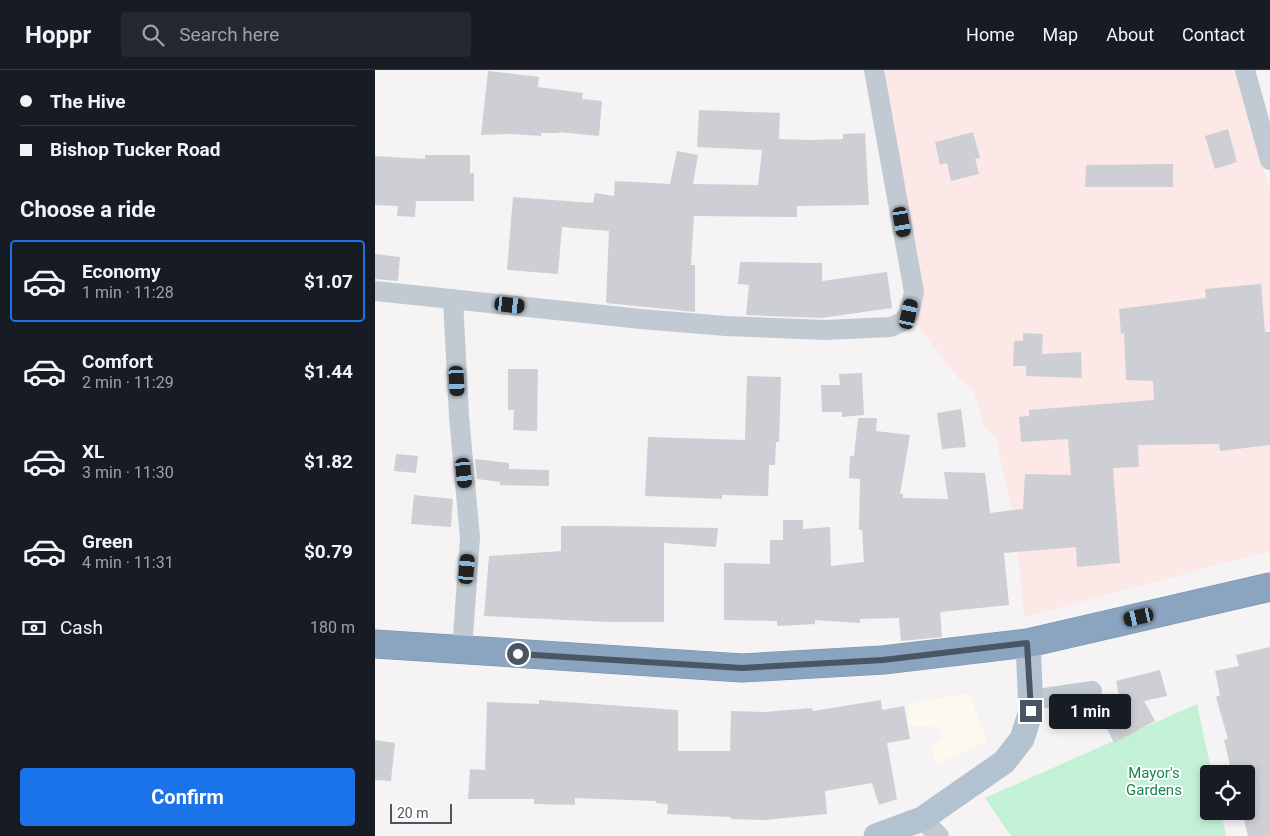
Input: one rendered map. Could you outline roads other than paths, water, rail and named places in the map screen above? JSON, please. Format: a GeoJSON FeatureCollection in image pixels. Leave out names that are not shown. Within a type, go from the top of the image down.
{"type":"FeatureCollection","features":[{"type":"Feature","properties":{"kind":"highway"},"geometry":{"type":"LineString","coordinates":[[375,644],[742,668],[883,660],[1027,643],[1270,587]]}},
{"type":"Feature","properties":{"kind":"main road"},"geometry":{"type":"LineString","coordinates":[[876,836],[921,819],[1004,762],[1022,739],[1031,711],[1027,643]]}},
{"type":"Feature","properties":{"kind":"street"},"geometry":{"type":"LineString","coordinates":[[375,291],[726,326],[825,330],[891,327],[902,322],[909,314],[914,292],[874,70]]}},
{"type":"Feature","properties":{"kind":"street"},"geometry":{"type":"LineString","coordinates":[[1245,70],[1270,160]]}},
{"type":"Feature","properties":{"kind":"street"},"geometry":{"type":"LineString","coordinates":[[453,299],[459,416],[470,538],[462,650]]}},
{"type":"Feature","properties":{"kind":"street"},"geometry":{"type":"LineString","coordinates":[[1031,700],[1092,692]]}},
{"type":"Feature","properties":{"kind":"street"},"geometry":{"type":"LineString","coordinates":[[921,819],[939,836]]}},
{"type":"Feature","properties":{"kind":"park label","name":"Mayor's Gardens"},"geometry":{"type":"Point","coordinates":[1154,782]}}]}
